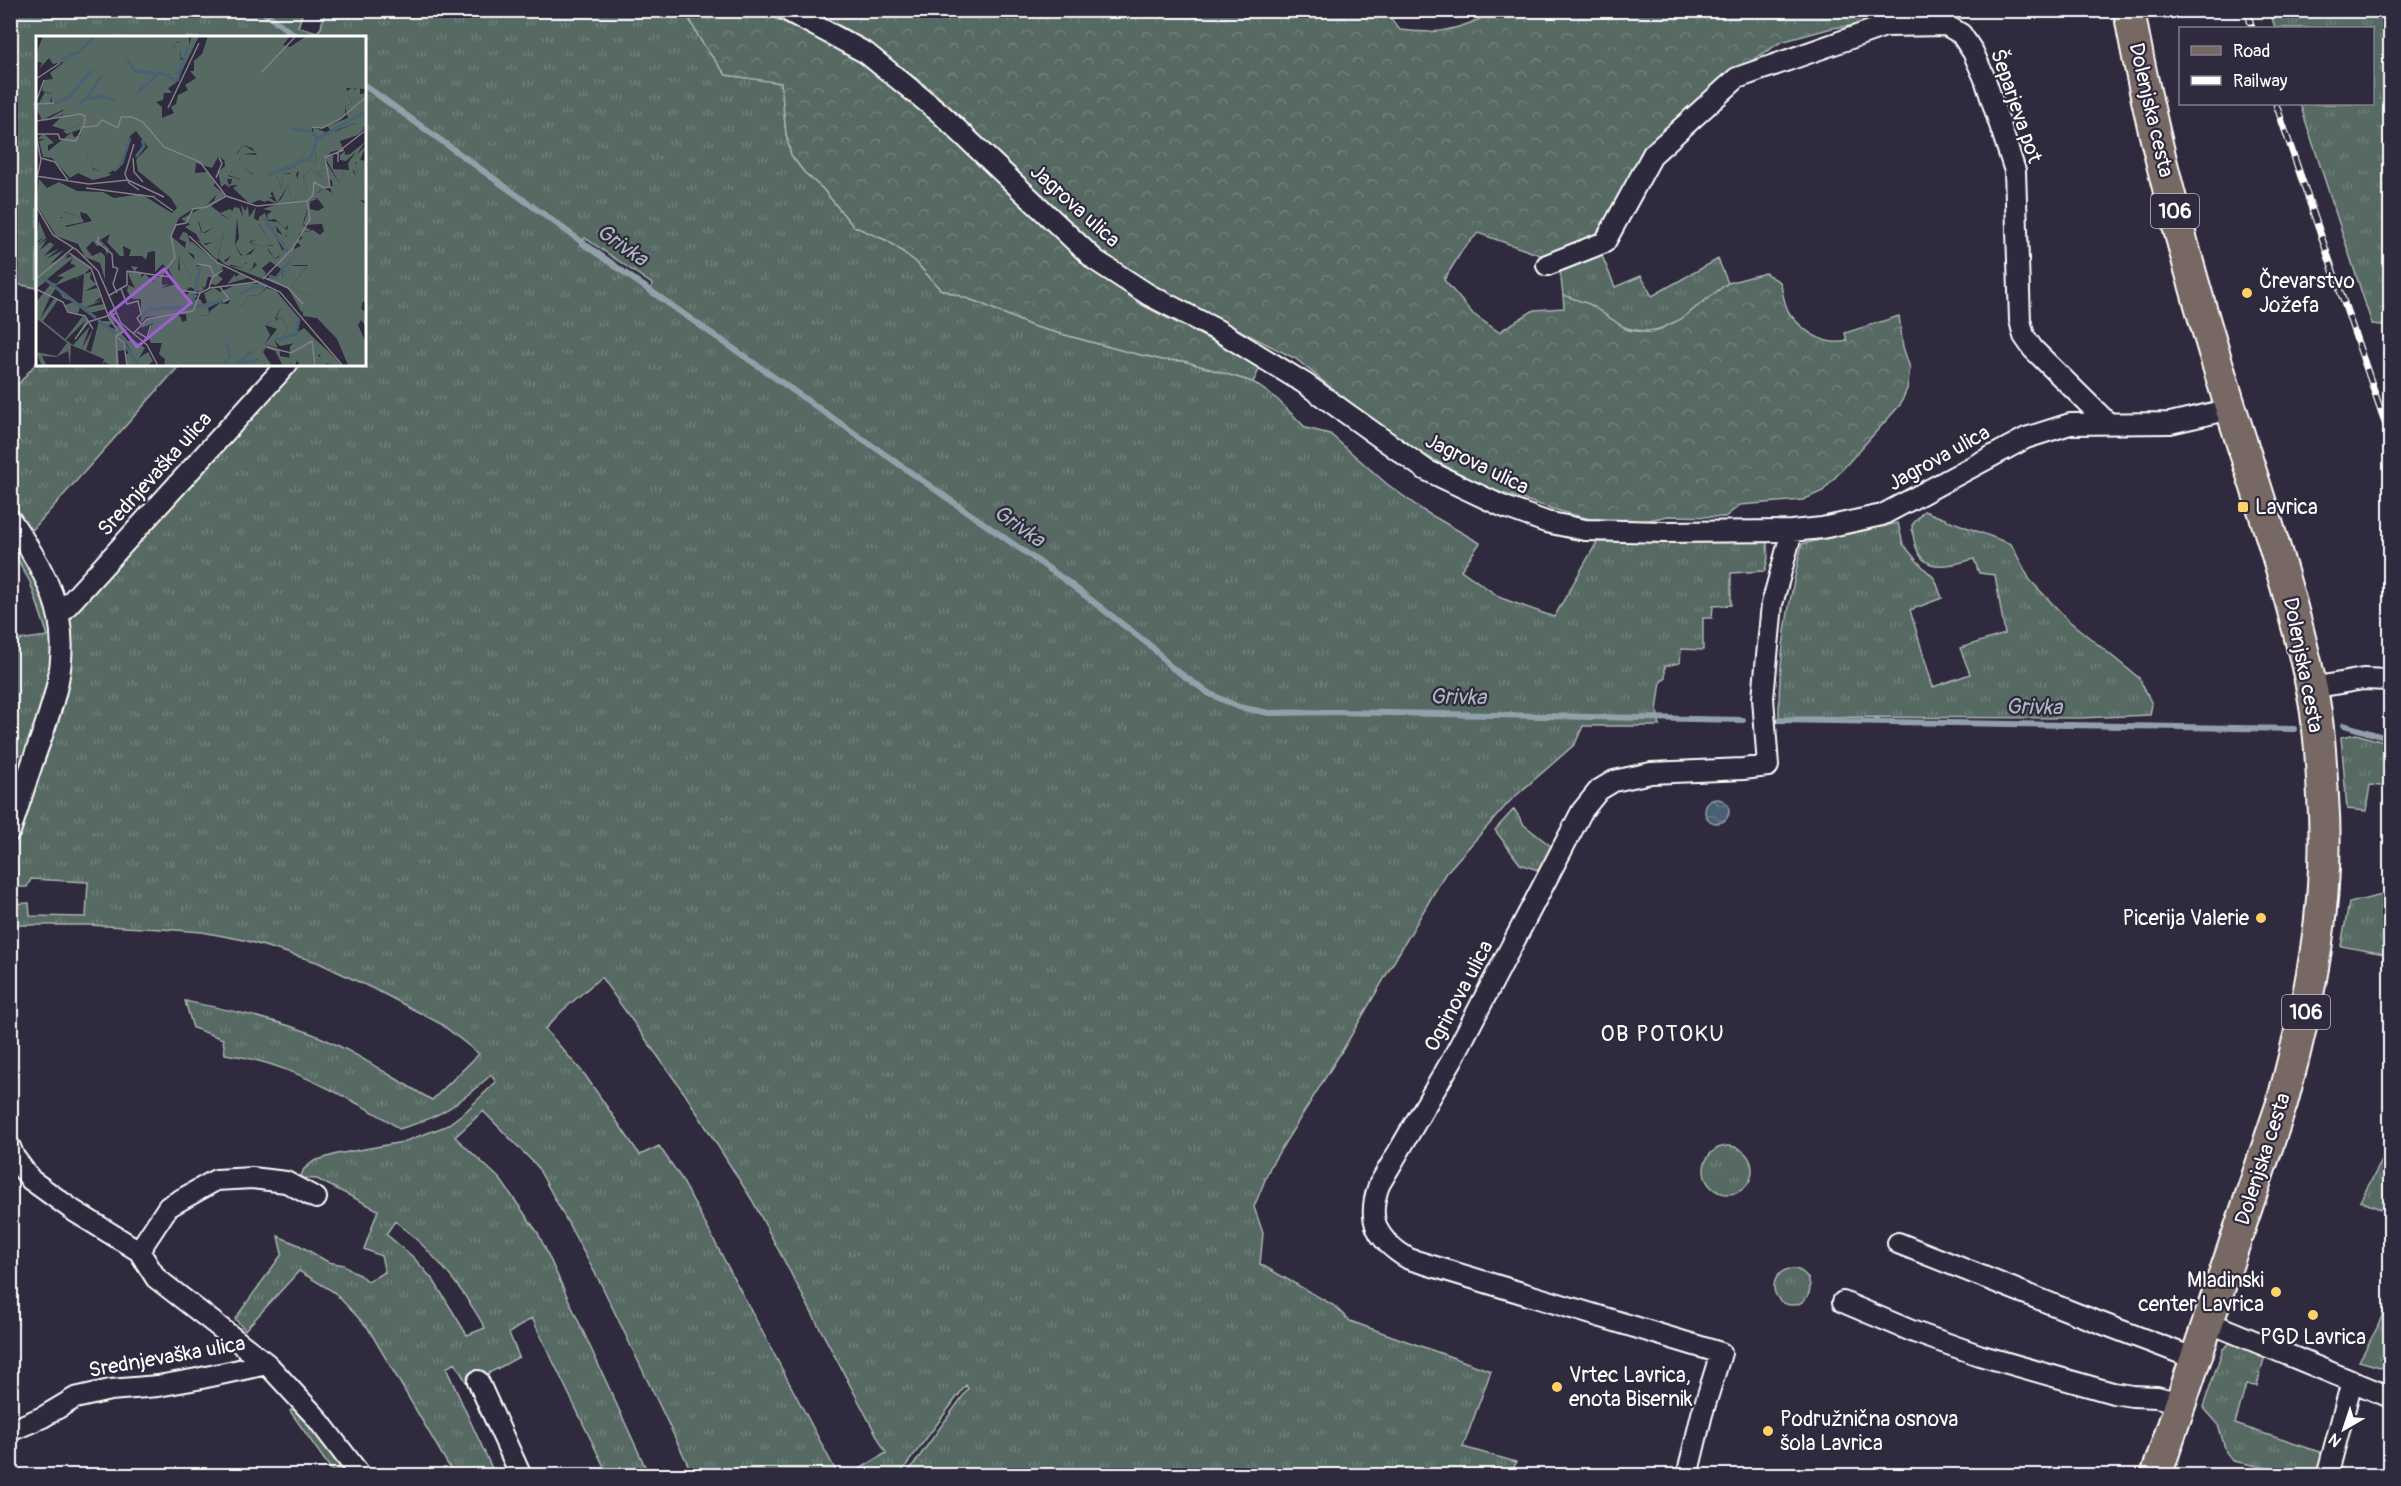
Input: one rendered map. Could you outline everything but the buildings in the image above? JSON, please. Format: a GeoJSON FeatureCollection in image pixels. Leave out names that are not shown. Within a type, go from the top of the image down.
{"type":"FeatureCollection","features":[{"type":"Feature","properties":{"kind":"main road","name":"Dolenjska cesta"},"geometry":{"type":"LineString","coordinates":[[2129,10],[2147,105],[2199,301],[2287,584],[2312,688],[2324,800],[2324,867],[2316,961],[2298,1046],[2282,1103],[2156,1476]]}},
{"type":"Feature","properties":{"kind":"street","name":"Jagrova ulica"},"geometry":{"type":"LineString","coordinates":[[786,10],[866,53],[940,113],[1095,260],[1149,295],[1219,331],[1304,383],[1426,470],[1502,506],[1546,522],[1585,530],[1792,531],[1822,528],[1882,515],[2026,438],[2070,424],[2170,423],[2231,409]]}},
{"type":"Feature","properties":{"kind":"street","name":"Šeparjeva pot"},"geometry":{"type":"LineString","coordinates":[[1547,265],[1605,242],[1653,154],[1737,78],[1886,26],[1946,18],[1973,52],[1985,80],[2015,171],[2018,236],[2017,292],[2024,336],[2033,349],[2107,422]]}},
{"type":"Feature","properties":{"kind":"street","name":"Srednjevaška ulica"},"geometry":{"type":"LineString","coordinates":[[58,615],[285,366]]}},
{"type":"Feature","properties":{"kind":"street"},"geometry":{"type":"LineString","coordinates":[[10,519],[36,561],[58,615],[62,638],[62,660],[58,686],[10,831]]}},
{"type":"Feature","properties":{"kind":"street","name":"Ogrinova ulica"},"geometry":{"type":"LineString","coordinates":[[1687,1476],[1709,1389],[1721,1353],[1409,1259],[1392,1249],[1380,1235],[1374,1222],[1373,1202],[1379,1185],[1452,1060],[1582,811],[1599,790],[1614,781],[1651,773],[1768,766],[1763,698],[1772,604],[1792,531]]}},
{"type":"Feature","properties":{"kind":"street"},"geometry":{"type":"LineString","coordinates":[[2312,688],[2363,679],[2391,680]]}},
{"type":"Feature","properties":{"kind":"street","name":"Srednjevaška ulica"},"geometry":{"type":"LineString","coordinates":[[10,1147],[14,1157],[31,1180],[48,1194],[139,1251],[156,1278],[267,1364],[315,1416],[362,1476]]}},
{"type":"Feature","properties":{"kind":"street"},"geometry":{"type":"LineString","coordinates":[[139,1251],[168,1207],[216,1180],[252,1178],[286,1182],[316,1198]]}},
{"type":"Feature","properties":{"kind":"street"},"geometry":{"type":"LineString","coordinates":[[1898,1243],[2196,1359]]}},
{"type":"Feature","properties":{"kind":"street"},"geometry":{"type":"LineString","coordinates":[[1843,1302],[1914,1332],[1979,1355],[2113,1393],[2157,1396],[2180,1403]]}},
{"type":"Feature","properties":{"kind":"street"},"geometry":{"type":"LineString","coordinates":[[2208,1322],[2391,1397]]}},
{"type":"Feature","properties":{"kind":"street","name":"Srednjevaška ulica"},"geometry":{"type":"LineString","coordinates":[[10,1431],[44,1417],[75,1398],[110,1390],[158,1386],[267,1364]]}},
{"type":"Feature","properties":{"kind":"street"},"geometry":{"type":"LineString","coordinates":[[478,1381],[521,1476]]}},
{"type":"Feature","properties":{"kind":"street"},"geometry":{"type":"LineString","coordinates":[[2327,1476],[2352,1381]]}},
{"type":"Feature","properties":{"kind":"green space"},"geometry":{"type":"Polygon","coordinates":[[[1384,10],[1400,30],[1422,32],[1450,29],[1480,19],[1481,10],[1885,11],[1884,22],[1832,28],[1781,42],[1748,63],[1704,98],[1614,218],[1591,239],[1551,259],[1478,233],[1463,249],[1444,280],[1473,314],[1499,332],[1534,310],[1564,308],[1563,295],[1589,304],[1628,330],[1652,333],[1681,319],[1728,283],[1765,273],[1780,282],[1786,307],[1795,320],[1808,332],[1823,340],[1847,341],[1845,333],[1899,316],[1903,347],[1910,368],[1907,389],[1900,405],[1823,491],[1803,500],[1740,505],[1725,517],[1668,516],[1645,521],[1599,521],[1490,489],[1417,451],[1335,391],[1296,359],[1158,289],[1104,253],[933,91],[864,39],[813,11],[1384,10]]]}},
{"type":"Feature","properties":{"kind":"green space"},"geometry":{"type":"Polygon","coordinates":[[[10,11],[303,11],[298,27],[317,32],[321,28],[324,14],[309,11],[688,11],[690,21],[726,75],[781,82],[786,134],[791,155],[804,172],[823,189],[853,226],[888,241],[915,261],[940,289],[980,303],[1032,326],[1128,352],[1163,360],[1184,361],[1253,382],[1278,400],[1306,428],[1330,434],[1387,484],[1424,511],[1480,543],[1461,570],[1501,598],[1554,617],[1597,542],[1752,538],[1767,543],[1768,558],[1765,571],[1731,573],[1731,605],[1713,606],[1712,618],[1703,618],[1703,650],[1681,649],[1680,663],[1665,666],[1665,679],[1661,681],[1657,711],[1660,726],[1583,726],[1575,744],[1510,801],[1445,874],[1345,1046],[1271,1165],[1254,1207],[1263,1233],[1260,1264],[1333,1305],[1350,1321],[1491,1371],[1463,1447],[1516,1462],[1512,1475],[906,1475],[968,1389],[966,1385],[899,1475],[850,1475],[886,1453],[752,1200],[687,1097],[601,977],[545,1029],[585,1075],[640,1155],[659,1146],[681,1178],[838,1475],[693,1475],[602,1286],[537,1166],[483,1111],[455,1137],[500,1179],[538,1233],[649,1475],[608,1475],[532,1318],[509,1333],[519,1357],[474,1381],[474,1395],[455,1363],[446,1368],[495,1475],[454,1475],[368,1328],[334,1292],[299,1271],[245,1330],[235,1319],[282,1254],[278,1236],[328,1262],[344,1265],[368,1281],[385,1272],[381,1256],[364,1249],[378,1210],[317,1179],[300,1178],[304,1169],[314,1161],[337,1154],[403,1142],[446,1126],[466,1111],[496,1082],[491,1075],[449,1108],[427,1120],[399,1129],[374,1112],[303,1076],[257,1060],[225,1054],[223,1039],[193,1028],[185,1001],[259,1017],[302,1030],[352,1053],[432,1100],[479,1054],[441,1024],[382,993],[317,962],[244,940],[202,932],[162,929],[88,925],[11,925],[11,904],[29,903],[30,916],[86,917],[88,882],[31,879],[27,887],[11,887],[11,862],[66,618],[193,475],[296,366],[366,366],[366,36],[36,36],[36,288],[11,283],[10,11]],[[585,238],[580,244],[650,293],[652,284],[585,238]],[[395,1221],[386,1234],[413,1257],[434,1281],[467,1335],[485,1328],[445,1270],[409,1232],[395,1221]]]}},
{"type":"Feature","properties":{"kind":"green space"},"geometry":{"type":"Polygon","coordinates":[[[688,11],[760,11],[815,37],[863,64],[922,108],[1072,253],[1142,305],[1261,366],[1253,382],[1184,361],[1163,360],[1128,352],[1032,326],[980,303],[940,289],[915,261],[888,241],[853,226],[823,189],[804,172],[791,155],[786,134],[781,83],[726,75],[699,37],[688,11]]]}},
{"type":"Feature","properties":{"kind":"green space"},"geometry":{"type":"Polygon","coordinates":[[[2270,11],[2390,11],[2390,326],[2372,324],[2300,105],[2374,105],[2374,27],[2275,27],[2270,11]]]}},
{"type":"Feature","properties":{"kind":"green space"},"geometry":{"type":"Polygon","coordinates":[[[1600,251],[1615,287],[1641,276],[1652,296],[1718,259],[1728,283],[1690,314],[1676,322],[1647,331],[1632,330],[1577,300],[1563,295],[1560,271],[1600,251]]]}},
{"type":"Feature","properties":{"kind":"green space"},"geometry":{"type":"Polygon","coordinates":[[[36,363],[36,366],[179,366],[27,536],[11,505],[10,394],[36,363]]]}},
{"type":"Feature","properties":{"kind":"green space"},"geometry":{"type":"Polygon","coordinates":[[[1924,511],[2011,544],[2030,580],[2069,621],[2139,678],[2152,704],[2150,715],[2079,718],[1779,717],[1780,673],[1785,630],[1802,544],[1898,523],[1903,544],[1935,579],[1942,598],[1910,610],[1933,687],[1970,674],[1960,648],[2005,634],[1995,575],[1979,573],[1974,559],[1949,565],[1930,564],[1918,552],[1912,525],[1924,511]]]}},
{"type":"Feature","properties":{"kind":"green space"},"geometry":{"type":"Polygon","coordinates":[[[11,528],[46,603],[54,629],[54,665],[11,814],[11,641],[48,636],[30,582],[11,548],[11,528]]]}},
{"type":"Feature","properties":{"kind":"green space"},"geometry":{"type":"Polygon","coordinates":[[[2356,734],[2390,744],[2390,787],[2370,785],[2366,811],[2347,809],[2341,737],[2356,734]]]}},
{"type":"Feature","properties":{"kind":"green space"},"geometry":{"type":"Polygon","coordinates":[[[1514,809],[1524,825],[1552,847],[1541,871],[1520,864],[1495,830],[1514,809]]]}},
{"type":"Feature","properties":{"kind":"green space"},"geometry":{"type":"Polygon","coordinates":[[[2390,893],[2390,955],[2341,946],[2349,903],[2390,893]]]}},
{"type":"Feature","properties":{"kind":"green space"},"geometry":{"type":"Polygon","coordinates":[[[1723,1146],[1733,1146],[1745,1153],[1752,1165],[1752,1175],[1745,1187],[1733,1194],[1723,1194],[1708,1183],[1704,1175],[1704,1165],[1715,1150],[1723,1146]]]}},
{"type":"Feature","properties":{"kind":"green space"},"geometry":{"type":"Polygon","coordinates":[[[2384,1157],[2390,1162],[2390,1213],[2360,1201],[2384,1157]]]}},
{"type":"Feature","properties":{"kind":"green space"},"geometry":{"type":"Polygon","coordinates":[[[1792,1269],[1805,1274],[1810,1287],[1805,1300],[1792,1305],[1779,1300],[1774,1287],[1779,1274],[1792,1269]]]}},
{"type":"Feature","properties":{"kind":"green space"},"geometry":{"type":"Polygon","coordinates":[[[2390,1296],[2390,1370],[2359,1361],[2377,1328],[2390,1296]]]}},
{"type":"Feature","properties":{"kind":"green space"},"geometry":{"type":"Polygon","coordinates":[[[2230,1343],[2265,1355],[2257,1386],[2246,1385],[2235,1424],[2320,1452],[2326,1460],[2322,1475],[2287,1475],[2272,1469],[2233,1461],[2226,1452],[2218,1424],[2203,1407],[2223,1349],[2230,1343]]]}},
{"type":"Feature","properties":{"kind":"green space"},"geometry":{"type":"Polygon","coordinates":[[[297,1406],[355,1475],[335,1475],[290,1411],[297,1406]]]}},
{"type":"Feature","properties":{"kind":"water"},"geometry":{"type":"Polygon","coordinates":[[[1717,799],[1725,803],[1729,811],[1725,819],[1717,823],[1709,819],[1705,811],[1709,803],[1717,799]]]}},
{"type":"Feature","properties":{"kind":"waterway","name":"Grivka"},"geometry":{"type":"LineString","coordinates":[[261,10],[295,36]]}},
{"type":"Feature","properties":{"kind":"waterway","name":"Grivka"},"geometry":{"type":"LineString","coordinates":[[366,86],[632,278],[1065,580],[1152,647],[1171,667],[1210,694],[1239,707],[1269,713],[1336,712],[1743,720]]}},
{"type":"Feature","properties":{"kind":"waterway","name":"Grivka"},"geometry":{"type":"LineString","coordinates":[[1774,720],[2294,729]]}},
{"type":"Feature","properties":{"kind":"waterway","name":"Grivka"},"geometry":{"type":"LineString","coordinates":[[2344,725],[2390,739]]}},
{"type":"Feature","properties":{"kind":"railway"},"geometry":{"type":"LineString","coordinates":[[2247,10],[2252,27]]}},
{"type":"Feature","properties":{"kind":"railway"},"geometry":{"type":"LineString","coordinates":[[2276,105],[2390,437]]}},
{"type":"Feature","properties":{"kind":"place","name":"Črevarstvo Jožefa"},"geometry":{"type":"Point","coordinates":[2247,293]}},
{"type":"Feature","properties":{"kind":"place","name":"Lavrica"},"geometry":{"type":"Point","coordinates":[2243,507]}},
{"type":"Feature","properties":{"kind":"place","name":"Picerija Valerie"},"geometry":{"type":"Point","coordinates":[2261,918]}},
{"type":"Feature","properties":{"kind":"place","name":"Mladinski center Lavrica"},"geometry":{"type":"Point","coordinates":[2276,1292]}},
{"type":"Feature","properties":{"kind":"place","name":"PGD Lavrica"},"geometry":{"type":"Point","coordinates":[2313,1315]}},
{"type":"Feature","properties":{"kind":"place","name":"Vrtec Lavrica, enota Bisernik"},"geometry":{"type":"Point","coordinates":[1557,1387]}},
{"type":"Feature","properties":{"kind":"place","name":"Podružnična osnova šola Lavrica"},"geometry":{"type":"Point","coordinates":[1768,1431]}},
{"type":"Feature","properties":{"kind":"district","name":"OB POTOKU"},"geometry":{"type":"Point","coordinates":[1663,1034]}}]}
